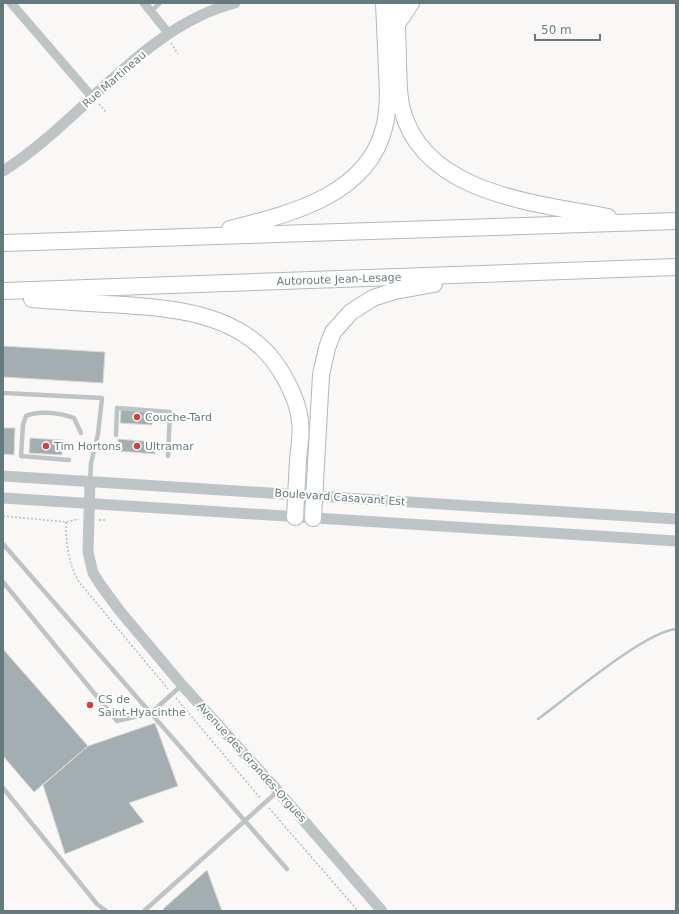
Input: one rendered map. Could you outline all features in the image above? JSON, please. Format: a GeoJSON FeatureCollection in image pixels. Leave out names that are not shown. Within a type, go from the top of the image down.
{"type":"FeatureCollection","features":[{"type":"Feature","properties":{"kind":"highway"},"geometry":{"type":"LineString","coordinates":[[198,237],[272,219],[307,206],[339,189],[364,167],[378,146],[387,116],[388,102],[384,3]]}},
{"type":"Feature","properties":{"kind":"highway"},"geometry":{"type":"LineString","coordinates":[[396,3],[399,90],[402,110],[420,148],[435,164],[469,183],[512,197],[635,222]]}},
{"type":"Feature","properties":{"kind":"highway"},"geometry":{"type":"LineString","coordinates":[[397,24],[411,3]]}},
{"type":"Feature","properties":{"kind":"highway"},"geometry":{"type":"LineString","coordinates":[[3,244],[676,221]]}},
{"type":"Feature","properties":{"kind":"highway","name":"Autoroute Jean-Lesage"},"geometry":{"type":"LineString","coordinates":[[3,291],[676,267]]}},
{"type":"Feature","properties":{"kind":"highway"},"geometry":{"type":"LineString","coordinates":[[312,518],[322,365],[330,340],[338,325],[358,306],[381,295],[490,274]]}},
{"type":"Feature","properties":{"kind":"highway"},"geometry":{"type":"LineString","coordinates":[[3,296],[150,307],[187,312],[217,320],[246,334],[275,362],[287,381],[296,403],[300,433],[295,517]]}},
{"type":"Feature","properties":{"kind":"street"},"geometry":{"type":"LineString","coordinates":[[11,3],[94,99]]}},
{"type":"Feature","properties":{"kind":"street"},"geometry":{"type":"LineString","coordinates":[[144,3],[169,37]]}},
{"type":"Feature","properties":{"kind":"street","name":"Rue Martineau"},"geometry":{"type":"LineString","coordinates":[[3,171],[36,147],[94,99],[143,54],[198,17],[228,4]]}},
{"type":"Feature","properties":{"kind":"street","name":"Boulevard Casavant Est"},"geometry":{"type":"LineString","coordinates":[[3,476],[676,519]]}},
{"type":"Feature","properties":{"kind":"street","name":"Avenue des Grandes-Orgues"},"geometry":{"type":"LineString","coordinates":[[90,482],[87,539],[88,552],[94,573],[119,610],[182,685],[278,791],[382,911]]}},
{"type":"Feature","properties":{"kind":"street","name":"Boulevard Casavant Est"},"geometry":{"type":"LineString","coordinates":[[3,498],[676,542]]}},
{"type":"Feature","properties":{"kind":"lane"},"geometry":{"type":"LineString","coordinates":[[151,11],[160,3]]}},
{"type":"Feature","properties":{"kind":"lane"},"geometry":{"type":"LineString","coordinates":[[3,393],[102,398],[98,434],[91,462],[90,482]]}},
{"type":"Feature","properties":{"kind":"lane"},"geometry":{"type":"LineString","coordinates":[[116,435],[117,408],[170,412],[168,456]]}},
{"type":"Feature","properties":{"kind":"lane"},"geometry":{"type":"LineString","coordinates":[[69,460],[21,456],[23,425],[26,416],[32,413],[68,416],[74,418],[81,432]]}},
{"type":"Feature","properties":{"kind":"lane"},"geometry":{"type":"LineString","coordinates":[[3,544],[287,869]]}},
{"type":"Feature","properties":{"kind":"lane"},"geometry":{"type":"LineString","coordinates":[[3,582],[117,721],[151,713],[182,685]]}},
{"type":"Feature","properties":{"kind":"lane"},"geometry":{"type":"LineString","coordinates":[[3,788],[97,904],[106,911]]}},
{"type":"Feature","properties":{"kind":"lane"},"geometry":{"type":"LineString","coordinates":[[144,911],[278,791]]}},
{"type":"Feature","properties":{"kind":"path"},"geometry":{"type":"LineString","coordinates":[[169,37],[178,54]]}},
{"type":"Feature","properties":{"kind":"path"},"geometry":{"type":"LineString","coordinates":[[94,99],[107,113]]}},
{"type":"Feature","properties":{"kind":"path"},"geometry":{"type":"LineString","coordinates":[[3,516],[66,522],[75,519]]}},
{"type":"Feature","properties":{"kind":"path","name":"Avenue des Grandes-Orgues"},"geometry":{"type":"LineString","coordinates":[[66,522],[67,549],[73,571],[78,582],[358,911]]}},
{"type":"Feature","properties":{"kind":"building"},"geometry":{"type":"Polygon","coordinates":[[[3,346],[105,352],[103,383],[3,377],[3,346]]]}},
{"type":"Feature","properties":{"kind":"building","name":"Couche-Tard"},"geometry":{"type":"Polygon","coordinates":[[[121,409],[153,411],[152,425],[120,423],[121,409]]]}},
{"type":"Feature","properties":{"kind":"building"},"geometry":{"type":"Polygon","coordinates":[[[3,428],[15,428],[14,455],[3,454],[3,428]]]}},
{"type":"Feature","properties":{"kind":"building"},"geometry":{"type":"Polygon","coordinates":[[[30,438],[63,440],[62,455],[29,453],[30,438]]]}},
{"type":"Feature","properties":{"kind":"building","name":"Ultramar"},"geometry":{"type":"Polygon","coordinates":[[[118,439],[156,442],[155,454],[118,451],[118,439]]]}},
{"type":"Feature","properties":{"kind":"building"},"geometry":{"type":"Polygon","coordinates":[[[3,649],[88,746],[34,792],[3,756],[3,649]]]}},
{"type":"Feature","properties":{"kind":"building"},"geometry":{"type":"Polygon","coordinates":[[[155,723],[178,786],[129,803],[144,822],[65,854],[43,785],[88,746],[155,723]]]}},
{"type":"Feature","properties":{"kind":"building"},"geometry":{"type":"Polygon","coordinates":[[[207,870],[222,911],[165,911],[163,909],[207,870]]]}},
{"type":"Feature","properties":{"kind":"waterway"},"geometry":{"type":"LineString","coordinates":[[538,719],[626,653],[645,641],[662,633],[676,629]]}},
{"type":"Feature","properties":{"kind":"place","name":"Couche-Tard"},"geometry":{"type":"Point","coordinates":[137,417]}},
{"type":"Feature","properties":{"kind":"place","name":"Tim Hortons"},"geometry":{"type":"Point","coordinates":[46,446]}},
{"type":"Feature","properties":{"kind":"place","name":"Ultramar"},"geometry":{"type":"Point","coordinates":[137,446]}},
{"type":"Feature","properties":{"kind":"place","name":"CS de Saint-Hyacinthe"},"geometry":{"type":"Point","coordinates":[90,705]}}]}
